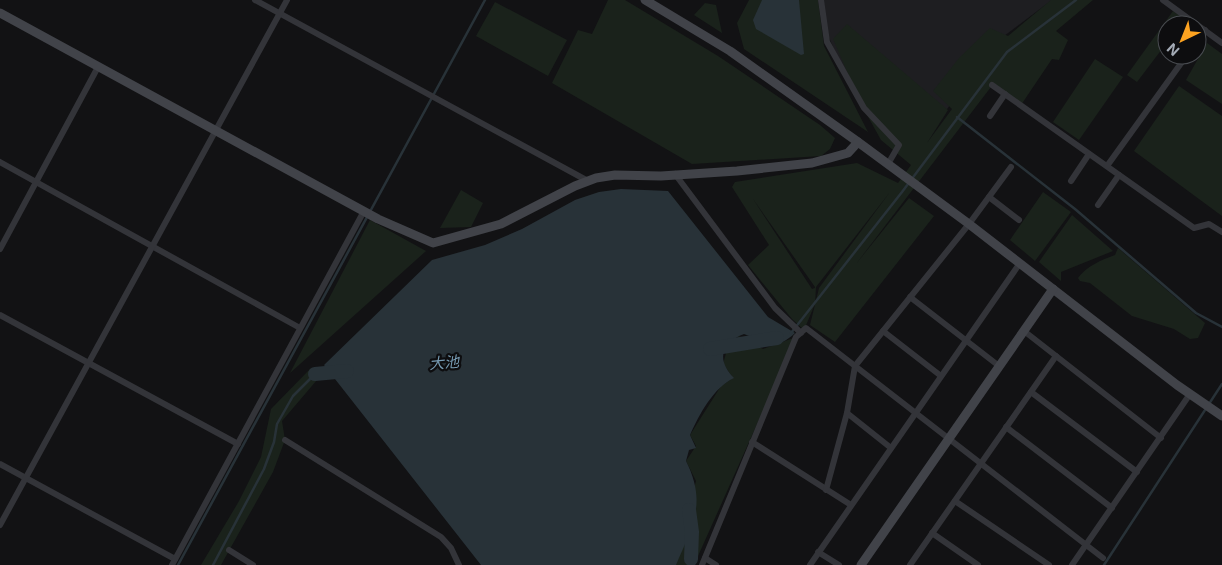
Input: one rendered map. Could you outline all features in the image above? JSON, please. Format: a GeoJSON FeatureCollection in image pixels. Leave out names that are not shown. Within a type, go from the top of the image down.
{"type":"FeatureCollection","features":[{"type":"Feature","properties":{"kind":"street"},"geometry":{"type":"LineString","coordinates":[[255,0],[588,181]]}},
{"type":"Feature","properties":{"kind":"street"},"geometry":{"type":"LineString","coordinates":[[0,525],[286,0]]}},
{"type":"Feature","properties":{"kind":"street"},"geometry":{"type":"LineString","coordinates":[[645,0],[730,52],[858,142],[969,224],[1190,394],[1222,416]]}},
{"type":"Feature","properties":{"kind":"street"},"geometry":{"type":"LineString","coordinates":[[821,0],[827,42],[864,108],[900,146],[888,164]]}},
{"type":"Feature","properties":{"kind":"street"},"geometry":{"type":"LineString","coordinates":[[1165,0],[1185,15]]}},
{"type":"Feature","properties":{"kind":"street"},"geometry":{"type":"LineString","coordinates":[[0,13],[364,211],[433,243],[501,224],[588,181],[615,174],[675,174],[812,162],[848,153],[858,142]]}},
{"type":"Feature","properties":{"kind":"street"},"geometry":{"type":"LineString","coordinates":[[1207,32],[1222,43]]}},
{"type":"Feature","properties":{"kind":"street"},"geometry":{"type":"LineString","coordinates":[[1107,166],[1180,65]]}},
{"type":"Feature","properties":{"kind":"street"},"geometry":{"type":"LineString","coordinates":[[0,249],[98,67]]}},
{"type":"Feature","properties":{"kind":"street"},"geometry":{"type":"LineString","coordinates":[[992,84],[1194,228],[1209,224],[1222,232]]}},
{"type":"Feature","properties":{"kind":"street"},"geometry":{"type":"LineString","coordinates":[[990,116],[1005,94]]}},
{"type":"Feature","properties":{"kind":"street"},"geometry":{"type":"LineString","coordinates":[[1071,181],[1089,154]]}},
{"type":"Feature","properties":{"kind":"street"},"geometry":{"type":"LineString","coordinates":[[0,162],[300,328]]}},
{"type":"Feature","properties":{"kind":"street"},"geometry":{"type":"LineString","coordinates":[[826,490],[847,413],[855,366],[969,224],[1011,167]]}},
{"type":"Feature","properties":{"kind":"street"},"geometry":{"type":"LineString","coordinates":[[675,174],[775,308],[801,333]]}},
{"type":"Feature","properties":{"kind":"street"},"geometry":{"type":"LineString","coordinates":[[1098,205],[1119,175]]}},
{"type":"Feature","properties":{"kind":"street"},"geometry":{"type":"LineString","coordinates":[[989,197],[1019,220]]}},
{"type":"Feature","properties":{"kind":"street"},"geometry":{"type":"LineString","coordinates":[[0,464],[174,562],[364,211]]}},
{"type":"Feature","properties":{"kind":"street"},"geometry":{"type":"LineString","coordinates":[[810,565],[1020,264]]}},
{"type":"Feature","properties":{"kind":"street"},"geometry":{"type":"LineString","coordinates":[[860,565],[1053,289]]}},
{"type":"Feature","properties":{"kind":"street"},"geometry":{"type":"LineString","coordinates":[[910,298],[999,366]]}},
{"type":"Feature","properties":{"kind":"street"},"geometry":{"type":"LineString","coordinates":[[0,314],[238,444]]}},
{"type":"Feature","properties":{"kind":"street"},"geometry":{"type":"LineString","coordinates":[[716,565],[703,562],[796,337],[806,328],[1103,558]]}},
{"type":"Feature","properties":{"kind":"street"},"geometry":{"type":"LineString","coordinates":[[883,331],[941,376]]}},
{"type":"Feature","properties":{"kind":"street"},"geometry":{"type":"LineString","coordinates":[[1024,331],[1160,438]]}},
{"type":"Feature","properties":{"kind":"street"},"geometry":{"type":"LineString","coordinates":[[910,565],[1056,356]]}},
{"type":"Feature","properties":{"kind":"street"},"geometry":{"type":"LineString","coordinates":[[1031,392],[1137,472]]}},
{"type":"Feature","properties":{"kind":"street"},"geometry":{"type":"LineString","coordinates":[[1072,565],[1190,394]]}},
{"type":"Feature","properties":{"kind":"street"},"geometry":{"type":"LineString","coordinates":[[847,413],[891,448]]}},
{"type":"Feature","properties":{"kind":"street"},"geometry":{"type":"LineString","coordinates":[[1006,427],[1112,508]]}},
{"type":"Feature","properties":{"kind":"street"},"geometry":{"type":"LineString","coordinates":[[285,440],[441,537],[451,548],[459,565]]}},
{"type":"Feature","properties":{"kind":"street"},"geometry":{"type":"LineString","coordinates":[[752,442],[851,505]]}},
{"type":"Feature","properties":{"kind":"street"},"geometry":{"type":"LineString","coordinates":[[955,501],[1048,565]]}},
{"type":"Feature","properties":{"kind":"street"},"geometry":{"type":"LineString","coordinates":[[932,533],[978,565]]}},
{"type":"Feature","properties":{"kind":"street"},"geometry":{"type":"LineString","coordinates":[[229,550],[253,565]]}},
{"type":"Feature","properties":{"kind":"street"},"geometry":{"type":"LineString","coordinates":[[818,552],[838,565]]}},
{"type":"Feature","properties":{"kind":"shaded area"},"geometry":{"type":"Polygon","coordinates":[[[608,0],[625,0],[718,56],[820,125],[835,138],[830,149],[821,156],[692,164],[552,83],[578,30],[592,34],[608,0]]]}},
{"type":"Feature","properties":{"kind":"shaded area"},"geometry":{"type":"Polygon","coordinates":[[[749,0],[818,0],[824,46],[868,132],[744,49],[737,23],[749,0]]]}},
{"type":"Feature","properties":{"kind":"shaded area"},"geometry":{"type":"Polygon","coordinates":[[[822,0],[1052,0],[996,42],[915,153],[873,113],[836,54],[825,28],[822,0]]]}},
{"type":"Feature","properties":{"kind":"shaded area"},"geometry":{"type":"Polygon","coordinates":[[[1051,0],[1093,0],[1056,31],[1068,40],[1059,60],[1052,59],[1021,105],[994,83],[856,264],[909,198],[934,216],[835,342],[810,325],[819,288],[890,192],[816,287],[815,304],[804,330],[792,319],[748,265],[769,245],[732,187],[735,182],[857,163],[898,183],[911,165],[881,140],[861,104],[833,39],[847,24],[948,110],[927,143],[952,109],[933,91],[959,58],[990,28],[1008,36],[1051,0]],[[753,199],[812,289],[815,287],[753,199]]]}},
{"type":"Feature","properties":{"kind":"shaded area"},"geometry":{"type":"Polygon","coordinates":[[[495,2],[567,40],[548,76],[476,36],[495,2]]]}},
{"type":"Feature","properties":{"kind":"shaded area"},"geometry":{"type":"Polygon","coordinates":[[[705,3],[716,5],[722,33],[694,15],[705,3]]]}},
{"type":"Feature","properties":{"kind":"shaded area"},"geometry":{"type":"Polygon","coordinates":[[[1173,11],[1179,15],[1170,15],[1173,11]]]}},
{"type":"Feature","properties":{"kind":"shaded area"},"geometry":{"type":"Polygon","coordinates":[[[1157,33],[1157,56],[1137,82],[1127,75],[1157,33]]]}},
{"type":"Feature","properties":{"kind":"shaded area"},"geometry":{"type":"Polygon","coordinates":[[[1207,43],[1222,54],[1222,104],[1186,80],[1195,65],[1207,65],[1207,43]]]}},
{"type":"Feature","properties":{"kind":"shaded area"},"geometry":{"type":"Polygon","coordinates":[[[1095,59],[1123,77],[1079,140],[1053,122],[1095,59]]]}},
{"type":"Feature","properties":{"kind":"shaded area"},"geometry":{"type":"Polygon","coordinates":[[[1179,86],[1222,116],[1222,216],[1134,151],[1179,86]]]}},
{"type":"Feature","properties":{"kind":"shaded area"},"geometry":{"type":"Polygon","coordinates":[[[461,190],[483,203],[471,227],[440,228],[461,190]]]}},
{"type":"Feature","properties":{"kind":"shaded area"},"geometry":{"type":"Polygon","coordinates":[[[1043,192],[1071,212],[1035,261],[1010,240],[1043,192]]]}},
{"type":"Feature","properties":{"kind":"shaded area"},"geometry":{"type":"Polygon","coordinates":[[[1072,215],[1113,251],[1061,272],[1061,281],[1039,262],[1072,215]]]}},
{"type":"Feature","properties":{"kind":"shaded area"},"geometry":{"type":"Polygon","coordinates":[[[370,220],[426,251],[290,373],[370,220]]]}},
{"type":"Feature","properties":{"kind":"shaded area"},"geometry":{"type":"Polygon","coordinates":[[[1118,248],[1205,323],[1198,338],[1190,339],[1174,329],[1132,316],[1090,283],[1080,281],[1078,278],[1086,270],[1100,261],[1115,255],[1118,248]]]}},
{"type":"Feature","properties":{"kind":"shaded area"},"geometry":{"type":"Polygon","coordinates":[[[739,336],[763,349],[796,337],[694,565],[674,565],[696,481],[686,461],[696,446],[690,435],[721,386],[733,378],[723,364],[728,346],[739,336]]]}},
{"type":"Feature","properties":{"kind":"shaded area"},"geometry":{"type":"Polygon","coordinates":[[[311,368],[317,380],[282,421],[285,440],[273,472],[221,565],[201,565],[239,501],[261,457],[271,409],[311,368]]]}},
{"type":"Feature","properties":{"kind":"water"},"geometry":{"type":"Polygon","coordinates":[[[762,0],[799,0],[804,54],[801,55],[756,29],[753,20],[762,0]]]}},
{"type":"Feature","properties":{"kind":"water"},"geometry":{"type":"Polygon","coordinates":[[[621,189],[668,191],[768,317],[795,333],[781,343],[776,344],[770,344],[744,334],[730,342],[726,347],[723,359],[728,371],[734,378],[726,382],[713,395],[702,411],[690,435],[696,448],[689,450],[686,461],[696,489],[697,502],[688,538],[676,565],[481,565],[324,365],[432,260],[485,245],[522,229],[575,200],[599,192],[621,189]]]}},
{"type":"Feature","properties":{"kind":"waterway"},"geometry":{"type":"LineString","coordinates":[[178,565],[485,0]]}},
{"type":"Feature","properties":{"kind":"waterway"},"geometry":{"type":"LineString","coordinates":[[791,333],[902,192],[1007,52],[1076,0]]}},
{"type":"Feature","properties":{"kind":"waterway"},"geometry":{"type":"LineString","coordinates":[[957,117],[1075,209],[1196,313],[1222,327]]}},
{"type":"Feature","properties":{"kind":"waterway","name":"大池"},"geometry":{"type":"LineString","coordinates":[[710,349],[777,338]]}},
{"type":"Feature","properties":{"kind":"waterway","name":"大池"},"geometry":{"type":"LineString","coordinates":[[315,374],[347,371]]}},
{"type":"Feature","properties":{"kind":"waterway"},"geometry":{"type":"LineString","coordinates":[[213,565],[264,469],[274,442],[277,424],[293,396],[315,374]]}},
{"type":"Feature","properties":{"kind":"waterway"},"geometry":{"type":"LineString","coordinates":[[1104,565],[1222,384]]}},
{"type":"Feature","properties":{"kind":"waterway","name":"大池"},"geometry":{"type":"LineString","coordinates":[[689,510],[692,532],[691,559]]}},
{"type":"Feature","properties":{"kind":"waterway","name":"大池"},"geometry":{"type":"LineString","coordinates":[[690,565],[691,559]]}}]}
